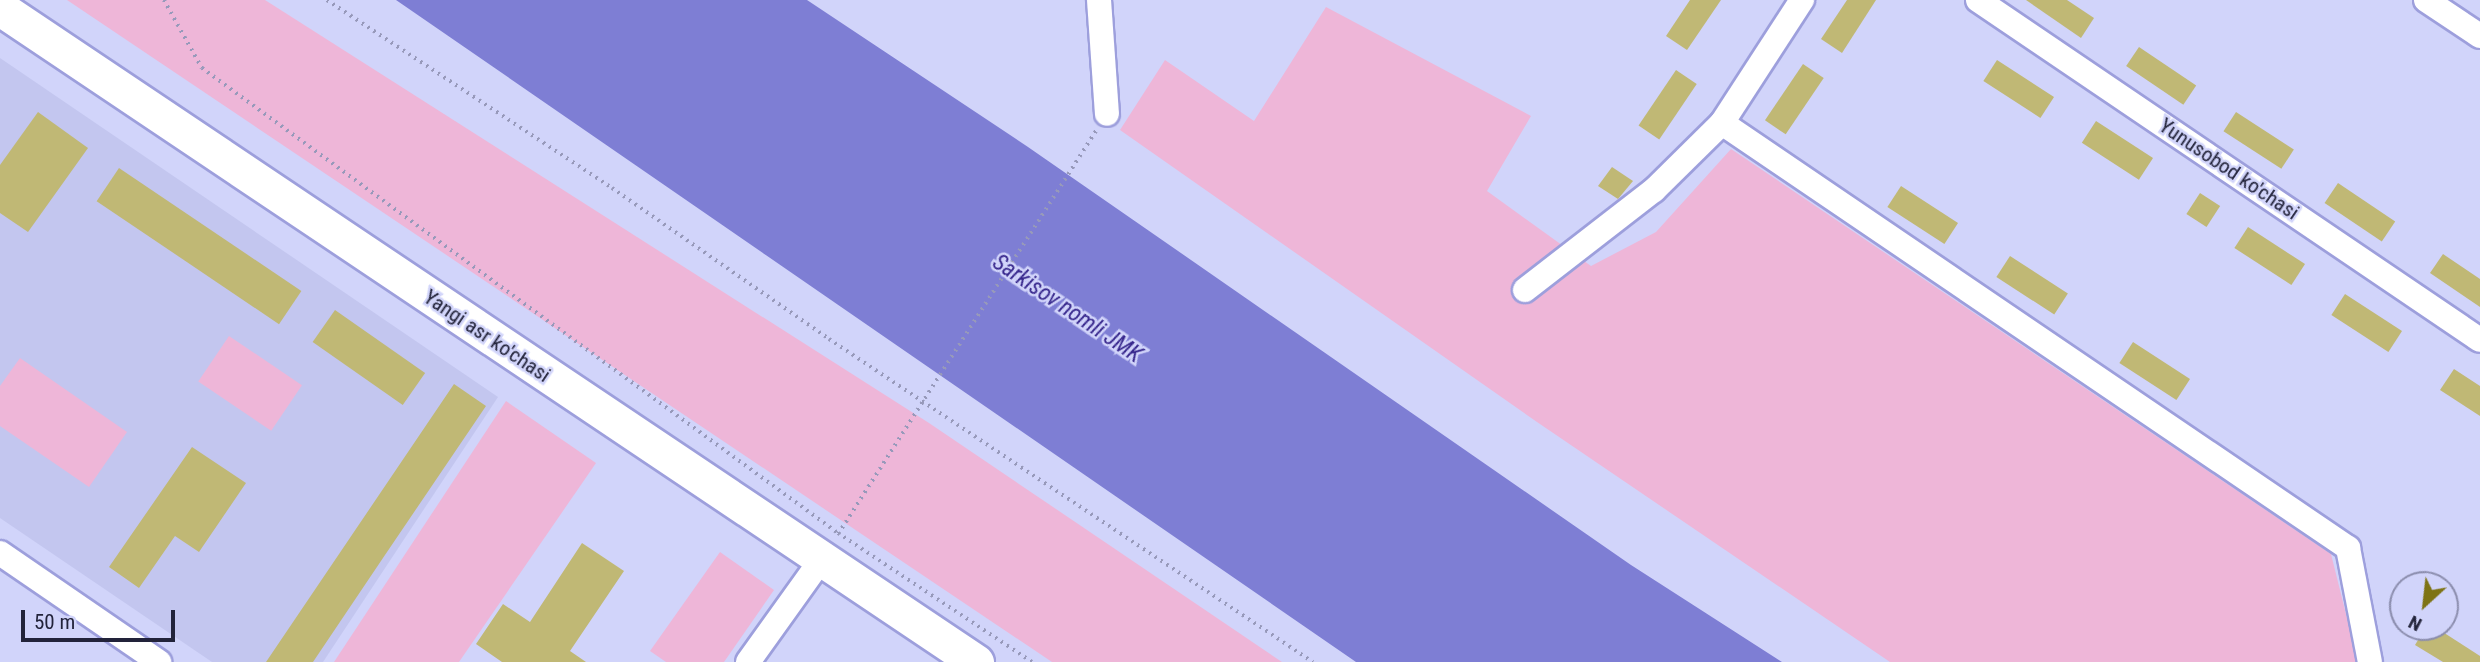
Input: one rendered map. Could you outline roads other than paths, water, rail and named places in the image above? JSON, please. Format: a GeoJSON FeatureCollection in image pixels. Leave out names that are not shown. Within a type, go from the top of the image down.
{"type":"FeatureCollection","features":[{"type":"Feature","properties":{"kind":"street"},"geometry":{"type":"LineString","coordinates":[[1099,0],[1107,114]]}},
{"type":"Feature","properties":{"kind":"street"},"geometry":{"type":"LineString","coordinates":[[1525,290],[1654,190],[1722,123],[1802,0]]}},
{"type":"Feature","properties":{"kind":"street","name":"Yunusobod ko'chasi"},"geometry":{"type":"LineString","coordinates":[[1978,0],[2480,340]]}},
{"type":"Feature","properties":{"kind":"street"},"geometry":{"type":"LineString","coordinates":[[2427,0],[2480,36]]}},
{"type":"Feature","properties":{"kind":"street","name":"Yangi asr ko'chasi"},"geometry":{"type":"LineString","coordinates":[[0,8],[829,547],[976,662]]}},
{"type":"Feature","properties":{"kind":"street"},"geometry":{"type":"LineString","coordinates":[[1722,123],[2348,548],[2370,662]]}},
{"type":"Feature","properties":{"kind":"street"},"geometry":{"type":"LineString","coordinates":[[748,662],[829,547]]}},
{"type":"Feature","properties":{"kind":"street"},"geometry":{"type":"LineString","coordinates":[[0,553],[159,662]]}},
{"type":"Feature","properties":{"kind":"water","name":"Sarkisov nomli JMK"},"geometry":{"type":"Polygon","coordinates":[[[396,0],[807,0],[1028,147],[1631,565],[1782,662],[1356,662],[396,0]]]}}]}
